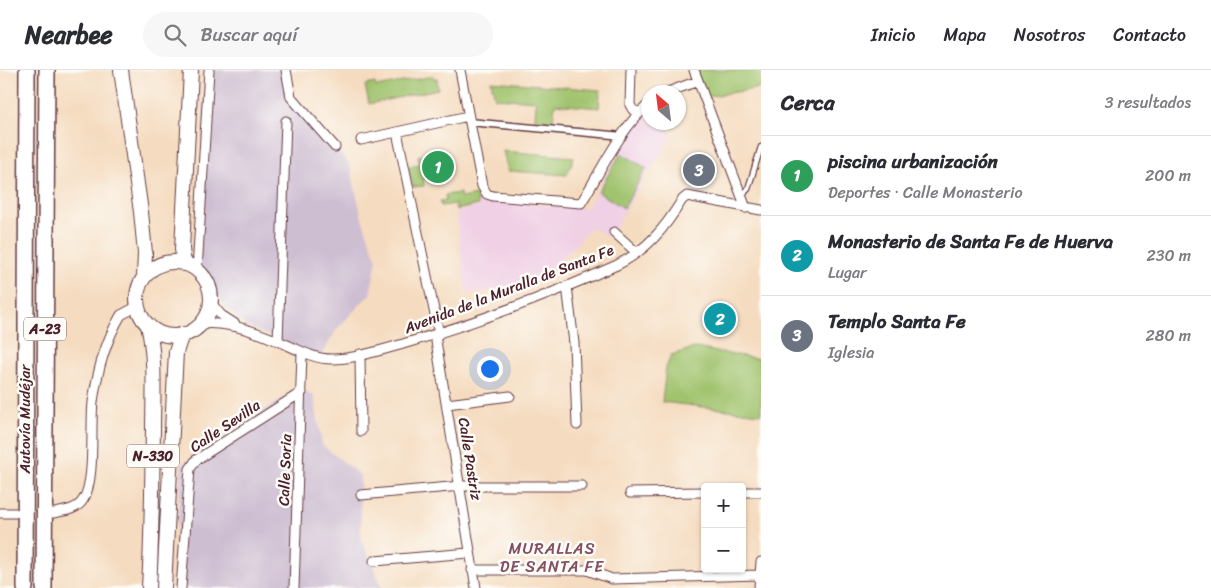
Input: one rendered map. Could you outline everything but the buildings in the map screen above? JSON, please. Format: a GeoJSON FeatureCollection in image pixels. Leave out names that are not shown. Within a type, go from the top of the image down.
{"type":"FeatureCollection","features":[{"type":"Feature","properties":{"kind":"highway","name":"Autovía Mudéjar"},"geometry":{"type":"LineString","coordinates":[[25,588],[27,70]]}},
{"type":"Feature","properties":{"kind":"highway","name":"Autovía Mudéjar"},"geometry":{"type":"LineString","coordinates":[[44,588],[47,70]]}},
{"type":"Feature","properties":{"kind":"highway"},"geometry":{"type":"LineString","coordinates":[[122,70],[146,253],[144,277],[137,294],[138,306]]}},
{"type":"Feature","properties":{"kind":"highway"},"geometry":{"type":"LineString","coordinates":[[184,264],[182,249],[191,70]]}},
{"type":"Feature","properties":{"kind":"highway"},"geometry":{"type":"LineString","coordinates":[[144,277],[153,268],[165,263],[184,264],[198,271],[208,287],[211,303],[208,314],[201,324],[182,334],[167,335],[148,325]]}},
{"type":"Feature","properties":{"kind":"highway","name":"N-330"},"geometry":{"type":"LineString","coordinates":[[138,306],[148,325],[152,352],[152,537],[149,588]]}},
{"type":"Feature","properties":{"kind":"highway","name":"N-330"},"geometry":{"type":"LineString","coordinates":[[164,588],[176,352],[182,334]]}},
{"type":"Feature","properties":{"kind":"street"},"geometry":{"type":"LineString","coordinates":[[198,271],[209,70]]}},
{"type":"Feature","properties":{"kind":"street"},"geometry":{"type":"LineString","coordinates":[[286,70],[291,97],[334,147]]}},
{"type":"Feature","properties":{"kind":"street"},"geometry":{"type":"LineString","coordinates":[[460,70],[468,119],[484,190],[493,196],[581,203],[623,136],[640,113],[633,110],[630,105],[631,70]]}},
{"type":"Feature","properties":{"kind":"street"},"geometry":{"type":"LineString","coordinates":[[694,70],[742,196],[744,210]]}},
{"type":"Feature","properties":{"kind":"street"},"geometry":{"type":"LineString","coordinates":[[686,85],[698,81]]}},
{"type":"Feature","properties":{"kind":"street"},"geometry":{"type":"LineString","coordinates":[[361,140],[468,119],[623,136]]}},
{"type":"Feature","properties":{"kind":"street"},"geometry":{"type":"LineString","coordinates":[[278,341],[286,121]]}},
{"type":"Feature","properties":{"kind":"street","name":"Calle Pastriz"},"geometry":{"type":"LineString","coordinates":[[397,132],[437,334],[461,486],[469,553],[476,588]]}},
{"type":"Feature","properties":{"kind":"street","name":"Avenida de la Muralla de Santa Fe"},"geometry":{"type":"LineString","coordinates":[[201,324],[216,323],[244,329],[278,341],[302,353],[332,359],[360,354],[437,334],[610,268],[637,253],[667,224],[684,197],[689,196],[744,210],[761,210]]}},
{"type":"Feature","properties":{"kind":"street"},"geometry":{"type":"LineString","coordinates":[[614,232],[637,253]]}},
{"type":"Feature","properties":{"kind":"street"},"geometry":{"type":"LineString","coordinates":[[567,286],[574,343],[577,425]]}},
{"type":"Feature","properties":{"kind":"street","name":"Avenida de la Muralla de Santa Fe"},"geometry":{"type":"LineString","coordinates":[[211,303],[221,315],[244,329]]}},
{"type":"Feature","properties":{"kind":"street"},"geometry":{"type":"LineString","coordinates":[[53,513],[69,511],[83,501],[90,482],[93,402],[101,365],[121,315],[138,306]]}},
{"type":"Feature","properties":{"kind":"street","name":"Calle Soria"},"geometry":{"type":"LineString","coordinates":[[294,588],[302,353]]}},
{"type":"Feature","properties":{"kind":"street"},"geometry":{"type":"LineString","coordinates":[[360,354],[361,432]]}},
{"type":"Feature","properties":{"kind":"street","name":"Calle Sevilla"},"geometry":{"type":"LineString","coordinates":[[181,588],[190,469],[196,460],[302,392]]}},
{"type":"Feature","properties":{"kind":"street"},"geometry":{"type":"LineString","coordinates":[[447,404],[510,396]]}},
{"type":"Feature","properties":{"kind":"street"},"geometry":{"type":"LineString","coordinates":[[361,495],[461,486],[582,486]]}},
{"type":"Feature","properties":{"kind":"street"},"geometry":{"type":"LineString","coordinates":[[630,493],[701,492]]}},
{"type":"Feature","properties":{"kind":"street"},"geometry":{"type":"LineString","coordinates":[[746,492],[761,492]]}},
{"type":"Feature","properties":{"kind":"street"},"geometry":{"type":"LineString","coordinates":[[0,513],[14,513]]}},
{"type":"Feature","properties":{"kind":"street"},"geometry":{"type":"LineString","coordinates":[[374,561],[469,553]]}},
{"type":"Feature","properties":{"kind":"street"},"geometry":{"type":"LineString","coordinates":[[472,570],[587,570],[612,579],[760,583],[761,562]]}},
{"type":"Feature","properties":{"kind":"lane"},"geometry":{"type":"LineString","coordinates":[[742,196],[748,189],[761,147]]}},
{"type":"Feature","properties":{"kind":"shaded area"},"geometry":{"type":"Polygon","coordinates":[[[206,70],[288,70],[292,99],[350,165],[362,219],[377,260],[370,294],[337,329],[320,357],[245,326],[222,303],[196,260],[206,70]]]}},
{"type":"Feature","properties":{"kind":"shaded area"},"geometry":{"type":"Polygon","coordinates":[[[641,119],[641,130],[668,130],[672,135],[653,167],[650,167],[610,238],[591,227],[573,248],[548,270],[527,283],[489,291],[466,293],[456,212],[479,206],[478,196],[495,201],[587,208],[641,119]]]}},
{"type":"Feature","properties":{"kind":"shaded area"},"geometry":{"type":"Polygon","coordinates":[[[296,390],[314,395],[322,445],[360,475],[361,538],[382,588],[174,588],[181,465],[296,390]]]}},
{"type":"Feature","properties":{"kind":"green space"},"geometry":{"type":"Polygon","coordinates":[[[694,70],[761,70],[761,88],[704,97],[694,70]]]}},
{"type":"Feature","properties":{"kind":"green space"},"geometry":{"type":"Polygon","coordinates":[[[433,76],[434,79],[437,78],[438,89],[369,104],[365,85],[375,83],[376,87],[433,76]]]}},
{"type":"Feature","properties":{"kind":"green space"},"geometry":{"type":"Polygon","coordinates":[[[491,81],[600,90],[599,108],[555,104],[553,121],[535,120],[536,101],[495,98],[491,81]]]}},
{"type":"Feature","properties":{"kind":"green space"},"geometry":{"type":"Polygon","coordinates":[[[445,151],[450,174],[423,179],[424,186],[413,187],[408,166],[420,164],[418,156],[445,151]]]}},
{"type":"Feature","properties":{"kind":"green space"},"geometry":{"type":"Polygon","coordinates":[[[503,151],[574,157],[567,175],[508,171],[503,151]]]}},
{"type":"Feature","properties":{"kind":"green space"},"geometry":{"type":"Polygon","coordinates":[[[621,153],[646,168],[624,208],[598,192],[621,153]]]}},
{"type":"Feature","properties":{"kind":"green space"},"geometry":{"type":"Polygon","coordinates":[[[460,193],[461,198],[476,195],[478,205],[456,210],[455,204],[441,206],[440,201],[446,200],[445,195],[460,193]]]}},
{"type":"Feature","properties":{"kind":"green space"},"geometry":{"type":"Polygon","coordinates":[[[694,348],[761,359],[761,414],[662,402],[666,368],[671,355],[694,348]]]}},
{"type":"Feature","properties":{"kind":"water"},"geometry":{"type":"Polygon","coordinates":[[[443,157],[446,169],[431,173],[430,164],[439,162],[438,158],[443,157]]]}},
{"type":"Feature","properties":{"kind":"place","name":"piscina urbanización"},"geometry":{"type":"Point","coordinates":[438,167]}},
{"type":"Feature","properties":{"kind":"place","name":"Templo Santa Fe"},"geometry":{"type":"Point","coordinates":[699,170]}},
{"type":"Feature","properties":{"kind":"place","name":"Monasterio de Santa Fe de Huerva"},"geometry":{"type":"Point","coordinates":[720,319]}},
{"type":"Feature","properties":{"kind":"district","name":"MURALLAS DE SANTA FE"},"geometry":{"type":"Point","coordinates":[552,557]}}]}
